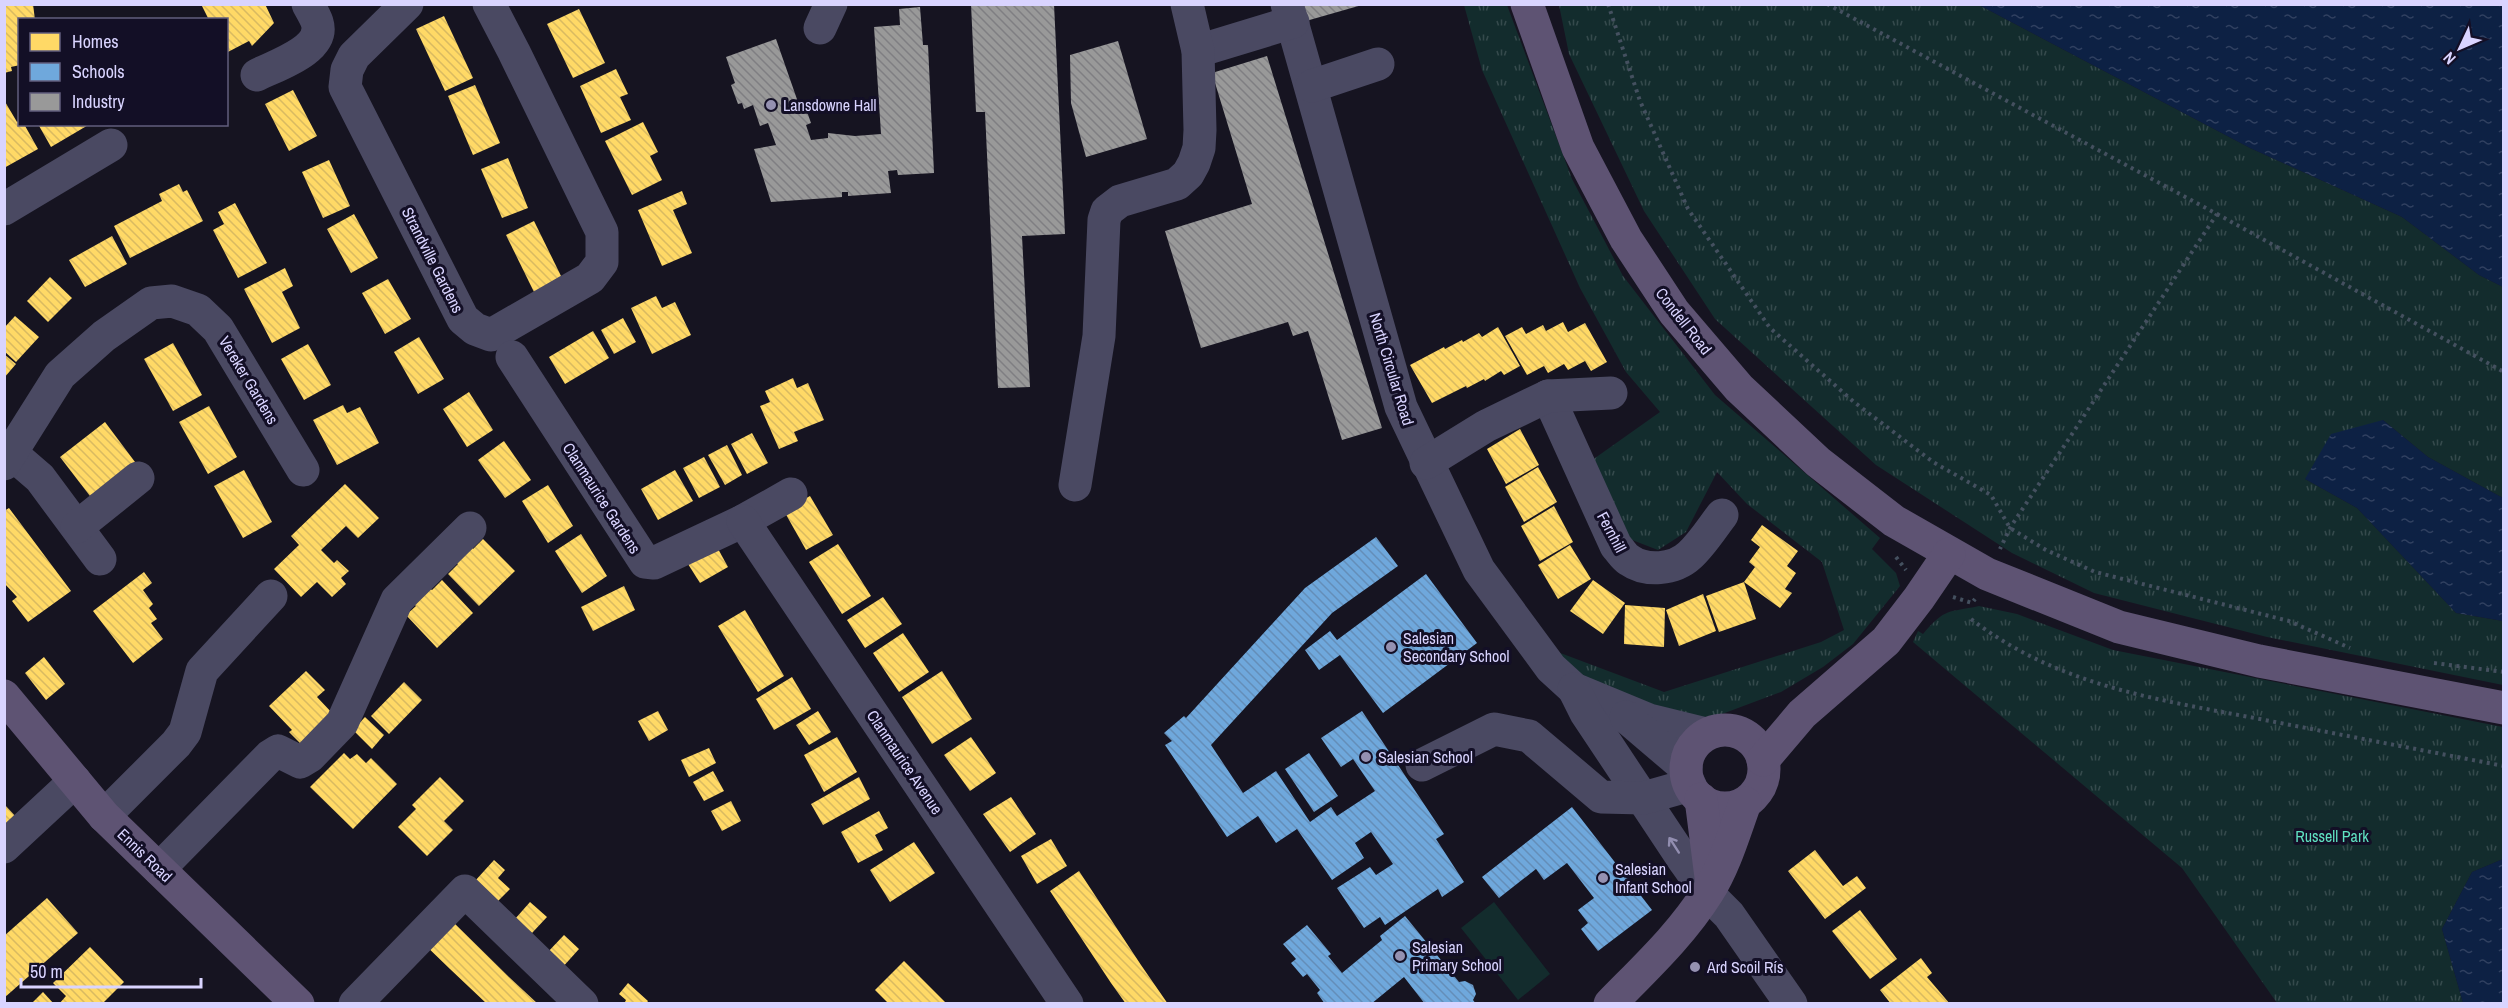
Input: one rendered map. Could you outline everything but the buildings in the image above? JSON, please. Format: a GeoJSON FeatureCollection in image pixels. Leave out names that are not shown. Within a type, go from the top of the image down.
{"type":"FeatureCollection","features":[{"type":"Feature","properties":{"kind":"main road","name":"Condell Road"},"geometry":{"type":"LineString","coordinates":[[1527,4],[1578,148],[1626,239],[1674,312],[1739,388],[1818,462],[1894,521],[1988,574],[2119,627],[2291,668],[2504,708]]}},
{"type":"Feature","properties":{"kind":"main road"},"geometry":{"type":"LineString","coordinates":[[1755,748],[1802,714],[1886,641],[1949,554]]}},
{"type":"Feature","properties":{"kind":"main road","name":"Ennis Road"},"geometry":{"type":"LineString","coordinates":[[4,696],[104,816],[298,1004]]}},
{"type":"Feature","properties":{"kind":"main road"},"geometry":{"type":"LineString","coordinates":[[1610,1004],[1678,934],[1710,889],[1728,851],[1745,803],[1761,785],[1764,773],[1755,748],[1726,729],[1706,735],[1695,743],[1688,755],[1710,889]]}},
{"type":"Feature","properties":{"kind":"main road"},"geometry":{"type":"LineString","coordinates":[[1692,784],[1711,805],[1722,808],[1745,803]]}},
{"type":"Feature","properties":{"kind":"street"},"geometry":{"type":"LineString","coordinates":[[257,75],[302,53],[312,44],[318,32],[318,22],[308,4]]}},
{"type":"Feature","properties":{"kind":"street","name":"Strandville Gardens"},"geometry":{"type":"LineString","coordinates":[[407,4],[354,56],[347,70],[345,87],[463,320],[475,329],[491,335],[590,278],[602,262],[602,232],[489,4]]}},
{"type":"Feature","properties":{"kind":"street"},"geometry":{"type":"LineString","coordinates":[[1076,485],[1099,336],[1104,220],[1113,204],[1177,184],[1188,174],[1199,148],[1198,51],[1186,4]]}},
{"type":"Feature","properties":{"kind":"street"},"geometry":{"type":"LineString","coordinates":[[1198,51],[1290,13]]}},
{"type":"Feature","properties":{"kind":"street","name":"North Circular Road"},"geometry":{"type":"LineString","coordinates":[[1290,13],[1401,407],[1479,570],[1551,668],[1574,689],[1649,720],[1706,735]]}},
{"type":"Feature","properties":{"kind":"street"},"geometry":{"type":"LineString","coordinates":[[1312,86],[1378,64]]}},
{"type":"Feature","properties":{"kind":"street"},"geometry":{"type":"LineString","coordinates":[[4,209],[91,148]]}},
{"type":"Feature","properties":{"kind":"street","name":"Vereker Gardens"},"geometry":{"type":"LineString","coordinates":[[8,459],[60,375],[104,336],[151,303],[172,301],[198,310],[218,329],[303,470]]}},
{"type":"Feature","properties":{"kind":"street","name":"Clanmaurice Gardens"},"geometry":{"type":"LineString","coordinates":[[512,357],[645,562],[654,563],[743,521],[791,494]]}},
{"type":"Feature","properties":{"kind":"street"},"geometry":{"type":"LineString","coordinates":[[1426,463],[1486,426],[1548,396],[1611,393]]}},
{"type":"Feature","properties":{"kind":"street","name":"Fernhill"},"geometry":{"type":"LineString","coordinates":[[1548,396],[1617,546],[1627,559],[1641,566],[1659,568],[1676,564],[1689,556],[1722,515]]}},
{"type":"Feature","properties":{"kind":"street"},"geometry":{"type":"LineString","coordinates":[[8,459],[40,478],[100,559]]}},
{"type":"Feature","properties":{"kind":"street"},"geometry":{"type":"LineString","coordinates":[[77,527],[138,478]]}},
{"type":"Feature","properties":{"kind":"street","name":"Clanmaurice Avenue"},"geometry":{"type":"LineString","coordinates":[[743,521],[1067,1004]]}},
{"type":"Feature","properties":{"kind":"street"},"geometry":{"type":"LineString","coordinates":[[159,869],[270,756],[279,751],[300,762],[310,756],[342,723],[397,600],[470,528]]}},
{"type":"Feature","properties":{"kind":"street"},"geometry":{"type":"LineString","coordinates":[[104,816],[176,744],[185,732],[202,671],[271,597]]}},
{"type":"Feature","properties":{"kind":"street"},"geometry":{"type":"LineString","coordinates":[[1574,689],[1586,713],[1644,798],[1791,1004]]}},
{"type":"Feature","properties":{"kind":"street","name":"North Circular Road"},"geometry":{"type":"LineString","coordinates":[[1613,707],[1692,784]]}},
{"type":"Feature","properties":{"kind":"street"},"geometry":{"type":"LineString","coordinates":[[1422,765],[1494,729],[1529,736],[1601,797],[1644,798],[1692,784]]}},
{"type":"Feature","properties":{"kind":"street"},"geometry":{"type":"LineString","coordinates":[[4,847],[75,781]]}},
{"type":"Feature","properties":{"kind":"street"},"geometry":{"type":"LineString","coordinates":[[355,1004],[465,891],[582,1004]]}},
{"type":"Feature","properties":{"kind":"path"},"geometry":{"type":"LineString","coordinates":[[1608,4],[1640,101],[1688,208],[1770,328],[1854,402],[1933,462],[1991,495],[2010,528],[2046,550],[2095,572],[2289,621],[2358,651]]}},
{"type":"Feature","properties":{"kind":"path"},"geometry":{"type":"LineString","coordinates":[[1827,4],[2504,372]]}},
{"type":"Feature","properties":{"kind":"path"},"geometry":{"type":"LineString","coordinates":[[1998,553],[2010,528],[2217,214]]}},
{"type":"Feature","properties":{"kind":"path"},"geometry":{"type":"LineString","coordinates":[[1971,619],[1996,638],[2072,676],[2153,698],[2504,766]]}},
{"type":"Feature","properties":{"kind":"path"},"geometry":{"type":"LineString","coordinates":[[2424,662],[2504,672]]}},
{"type":"Feature","properties":{"kind":"green space"},"geometry":{"type":"Polygon","coordinates":[[[1464,5],[1507,5],[1572,179],[1623,276],[1715,395],[1880,538],[1872,549],[1896,573],[1900,586],[1853,644],[1823,667],[1781,692],[1714,717],[1693,718],[1668,714],[1556,668],[1539,645],[1664,692],[1821,642],[1844,630],[1822,562],[1747,504],[1717,472],[1686,532],[1658,550],[1627,538],[1588,463],[1660,412],[1626,372],[1580,288],[1482,70],[1464,5]]]}},
{"type":"Feature","properties":{"kind":"green space"},"geometry":{"type":"Polygon","coordinates":[[[1559,5],[1979,5],[2250,148],[2402,217],[2479,275],[2503,287],[2503,498],[2428,457],[2383,420],[2305,479],[2357,508],[2456,613],[2503,621],[2503,685],[2267,637],[2094,593],[2012,553],[1876,465],[1715,319],[1644,211],[1569,54],[1559,5]]]}},
{"type":"Feature","properties":{"kind":"green space","name":"Russell Park"},"geometry":{"type":"Polygon","coordinates":[[[1979,606],[2017,614],[2113,650],[2503,727],[2503,859],[2472,872],[2442,929],[2463,1003],[2277,1003],[2182,868],[1913,642],[1918,631],[1923,634],[1937,619],[1948,612],[1979,606]]]}},
{"type":"Feature","properties":{"kind":"green space"},"geometry":{"type":"Polygon","coordinates":[[[1494,902],[1550,974],[1518,1000],[1461,928],[1494,902]]]}},
{"type":"Feature","properties":{"kind":"water"},"geometry":{"type":"Polygon","coordinates":[[[1979,5],[2503,5],[2503,287],[2479,275],[2402,217],[2250,148],[1979,5]]]}},
{"type":"Feature","properties":{"kind":"water"},"geometry":{"type":"Polygon","coordinates":[[[2383,420],[2428,457],[2503,498],[2503,621],[2456,613],[2357,508],[2305,479],[2331,434],[2383,420]]]}},
{"type":"Feature","properties":{"kind":"water"},"geometry":{"type":"Polygon","coordinates":[[[2503,859],[2503,1003],[2463,1003],[2442,929],[2472,872],[2503,859]]]}},
{"type":"Feature","properties":{"kind":"place","name":"Lansdowne Hall"},"geometry":{"type":"Point","coordinates":[771,105]}},
{"type":"Feature","properties":{"kind":"place","name":"Salesian Secondary School"},"geometry":{"type":"Point","coordinates":[1391,647]}},
{"type":"Feature","properties":{"kind":"place","name":"Salesian School"},"geometry":{"type":"Point","coordinates":[1366,757]}},
{"type":"Feature","properties":{"kind":"place","name":"Salesian Infant School"},"geometry":{"type":"Point","coordinates":[1603,878]}},
{"type":"Feature","properties":{"kind":"place","name":"Salesian Primary School"},"geometry":{"type":"Point","coordinates":[1400,956]}},
{"type":"Feature","properties":{"kind":"place","name":"Ard Scoil Rís"},"geometry":{"type":"Point","coordinates":[1695,967]}}]}
